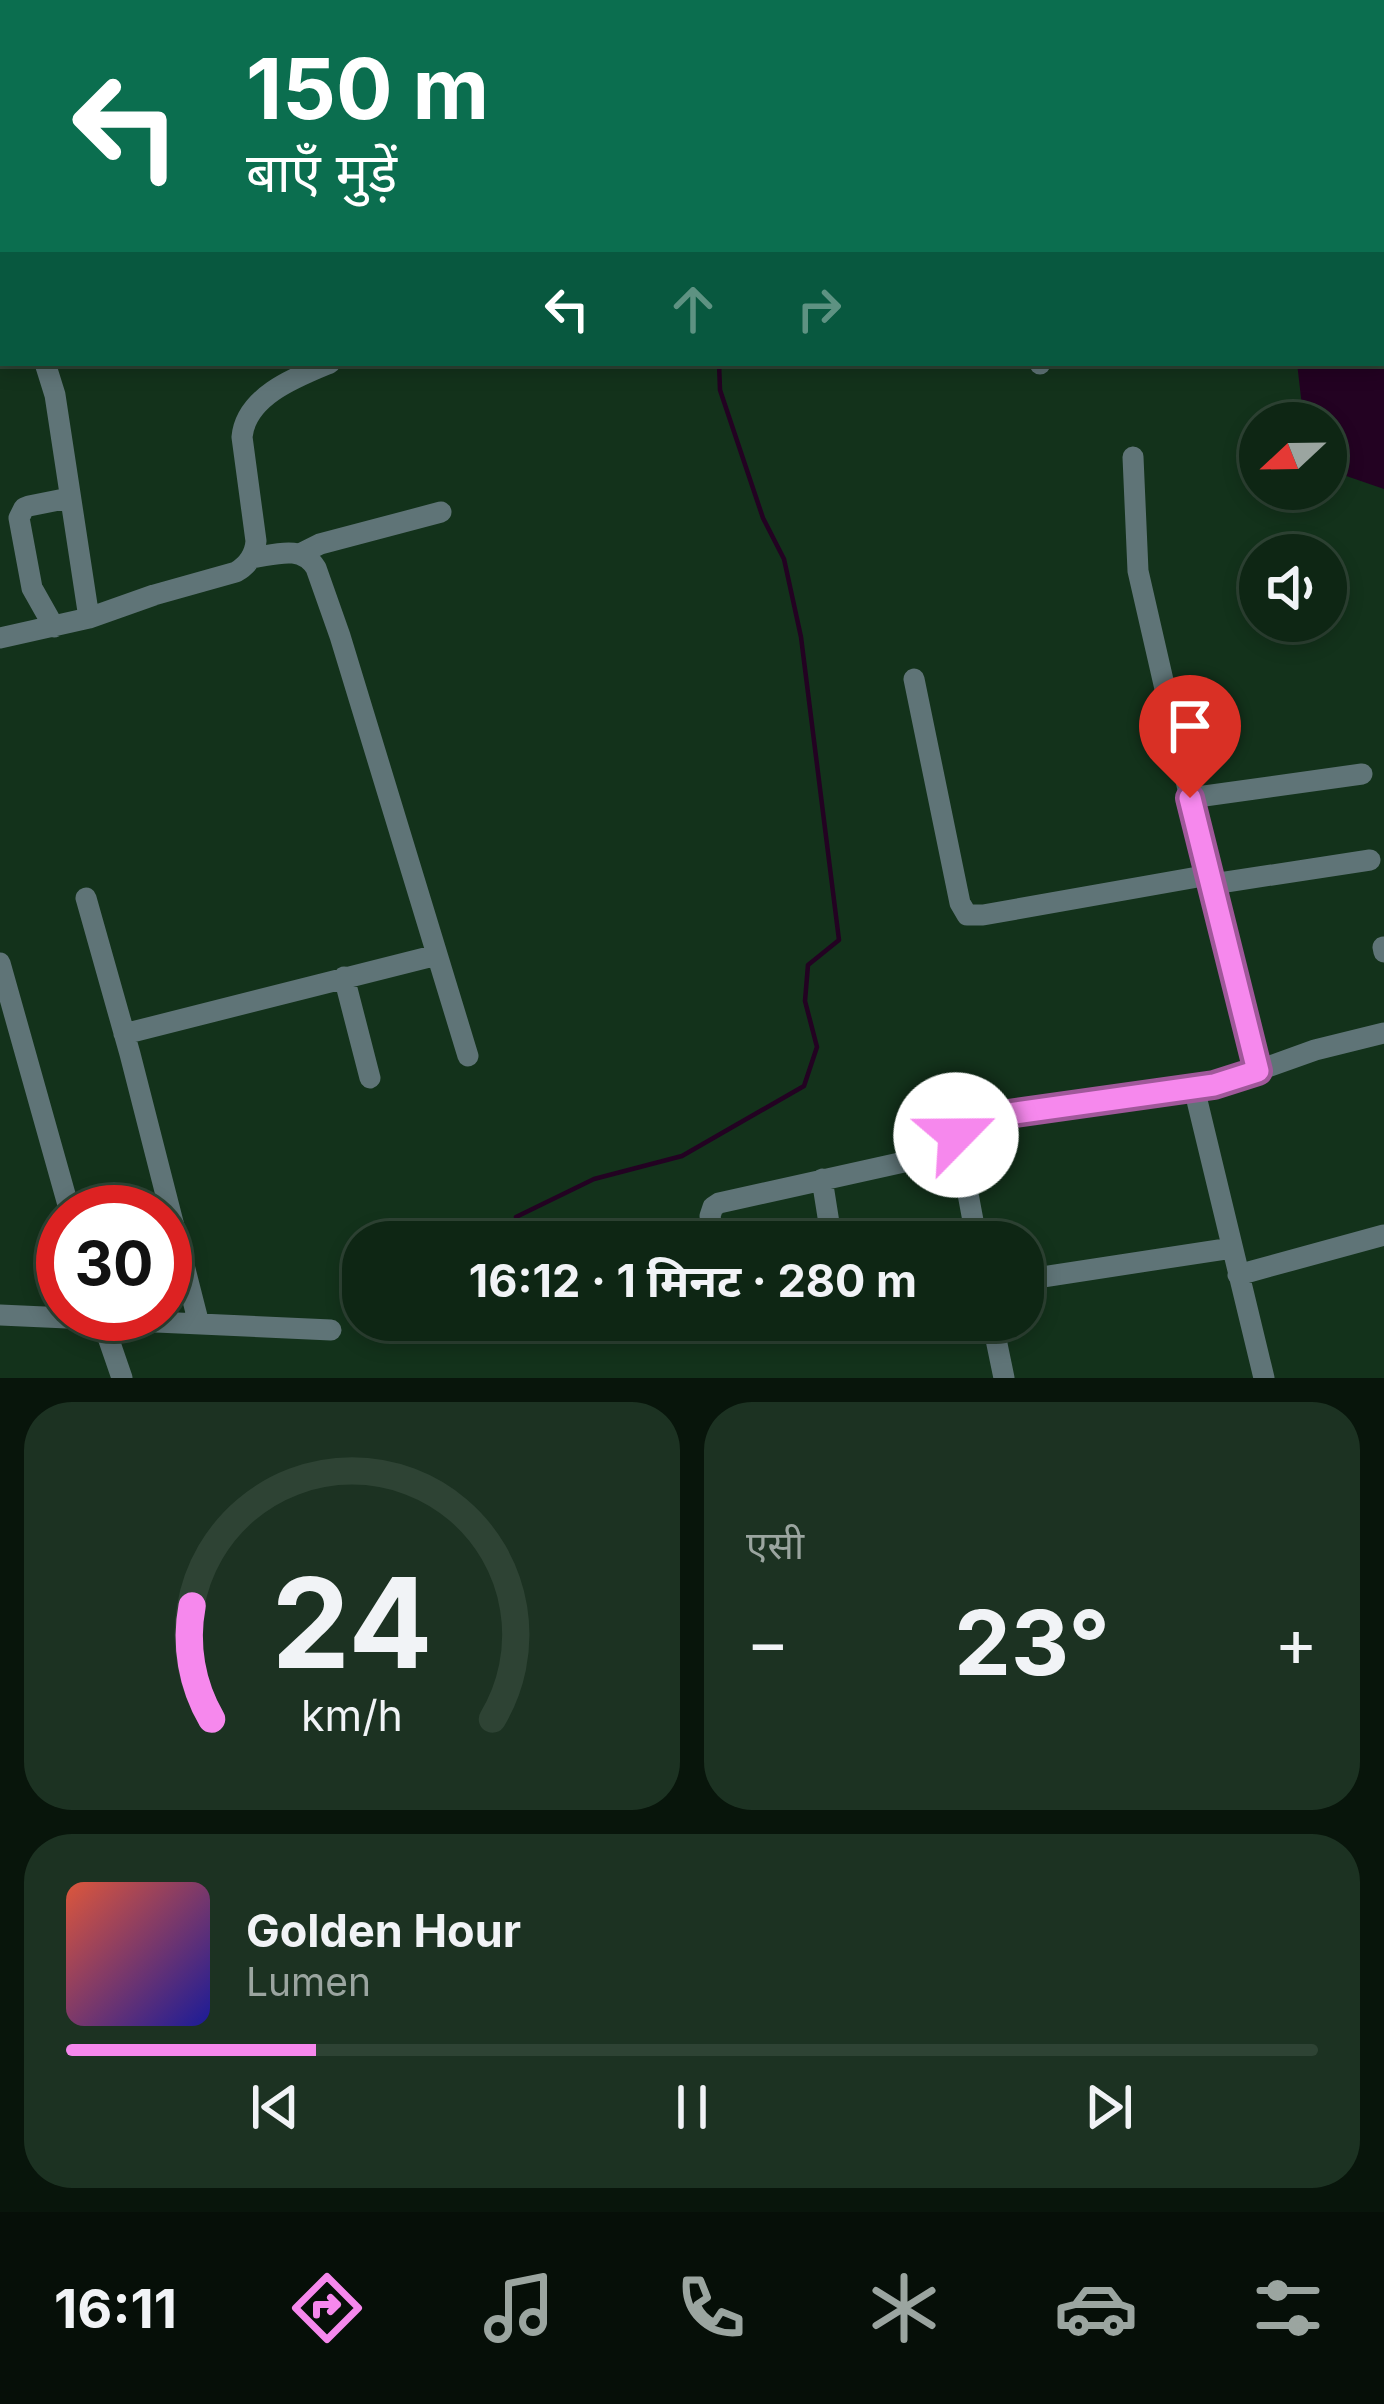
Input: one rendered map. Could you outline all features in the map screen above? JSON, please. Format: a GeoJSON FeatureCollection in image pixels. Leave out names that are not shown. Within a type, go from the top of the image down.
{"type":"FeatureCollection","features":[{"type":"Feature","properties":{"kind":"street"},"geometry":{"type":"LineString","coordinates":[[46,366],[55,395],[89,618]]}},
{"type":"Feature","properties":{"kind":"street"},"geometry":{"type":"LineString","coordinates":[[0,638],[89,618],[236,572],[251,558],[256,541],[244,422],[288,380],[323,366]]}},
{"type":"Feature","properties":{"kind":"street"},"geometry":{"type":"LineString","coordinates":[[1133,458],[1138,571],[1258,1071]]}},
{"type":"Feature","properties":{"kind":"street"},"geometry":{"type":"LineString","coordinates":[[54,627],[32,588],[19,518],[28,506],[69,498]]}},
{"type":"Feature","properties":{"kind":"street"},"geometry":{"type":"LineString","coordinates":[[251,558],[302,554],[320,544],[441,512]]}},
{"type":"Feature","properties":{"kind":"street"},"geometry":{"type":"LineString","coordinates":[[302,554],[316,568],[340,636],[468,1056]]}},
{"type":"Feature","properties":{"kind":"street"},"geometry":{"type":"LineString","coordinates":[[914,679],[960,903],[967,915],[1370,860]]}},
{"type":"Feature","properties":{"kind":"street"},"geometry":{"type":"LineString","coordinates":[[1190,798],[1362,773]]}},
{"type":"Feature","properties":{"kind":"street"},"geometry":{"type":"LineString","coordinates":[[86,898],[200,1324]]}},
{"type":"Feature","properties":{"kind":"street"},"geometry":{"type":"LineString","coordinates":[[124,1034],[437,955]]}},
{"type":"Feature","properties":{"kind":"street"},"geometry":{"type":"LineString","coordinates":[[0,963],[7,1016],[61,1185]]}},
{"type":"Feature","properties":{"kind":"street"},"geometry":{"type":"LineString","coordinates":[[344,976],[370,1078]]}},
{"type":"Feature","properties":{"kind":"street"},"geometry":{"type":"LineString","coordinates":[[972,1221],[956,1135],[973,1119],[1214,1085],[1315,1050],[1384,1033]]}},
{"type":"Feature","properties":{"kind":"street"},"geometry":{"type":"LineString","coordinates":[[1194,1088],[1264,1378]]}},
{"type":"Feature","properties":{"kind":"street"},"geometry":{"type":"LineString","coordinates":[[711,1221],[710,1211],[719,1203],[958,1150]]}},
{"type":"Feature","properties":{"kind":"street"},"geometry":{"type":"LineString","coordinates":[[822,1179],[829,1221]]}},
{"type":"Feature","properties":{"kind":"street"},"geometry":{"type":"LineString","coordinates":[[1238,1275],[1384,1234]]}},
{"type":"Feature","properties":{"kind":"street"},"geometry":{"type":"LineString","coordinates":[[1044,1277],[1232,1248]]}},
{"type":"Feature","properties":{"kind":"street"},"geometry":{"type":"LineString","coordinates":[[0,1315],[36,1316]]}},
{"type":"Feature","properties":{"kind":"street"},"geometry":{"type":"LineString","coordinates":[[192,1323],[331,1330]]}},
{"type":"Feature","properties":{"kind":"street"},"geometry":{"type":"LineString","coordinates":[[109,1341],[122,1378]]}},
{"type":"Feature","properties":{"kind":"street"},"geometry":{"type":"LineString","coordinates":[[996,1341],[1004,1378]]}},
{"type":"Feature","properties":{"kind":"shaded area"},"geometry":{"type":"Polygon","coordinates":[[[1297,366],[1382,366],[1384,489],[1347,476],[1347,402],[1302,402],[1297,366]]]}},
{"type":"Feature","properties":{"kind":"waterway"},"geometry":{"type":"LineString","coordinates":[[516,1217],[594,1179],[682,1156],[804,1086],[817,1047],[805,1001],[808,965],[839,940],[801,637],[784,559],[763,518],[720,390],[719,366]]}},
{"type":"Feature","properties":{"kind":"route"},"geometry":{"type":"LineString","coordinates":[[956,1135],[964,1122],[973,1119],[1214,1085],[1258,1071],[1190,798]]}}]}
